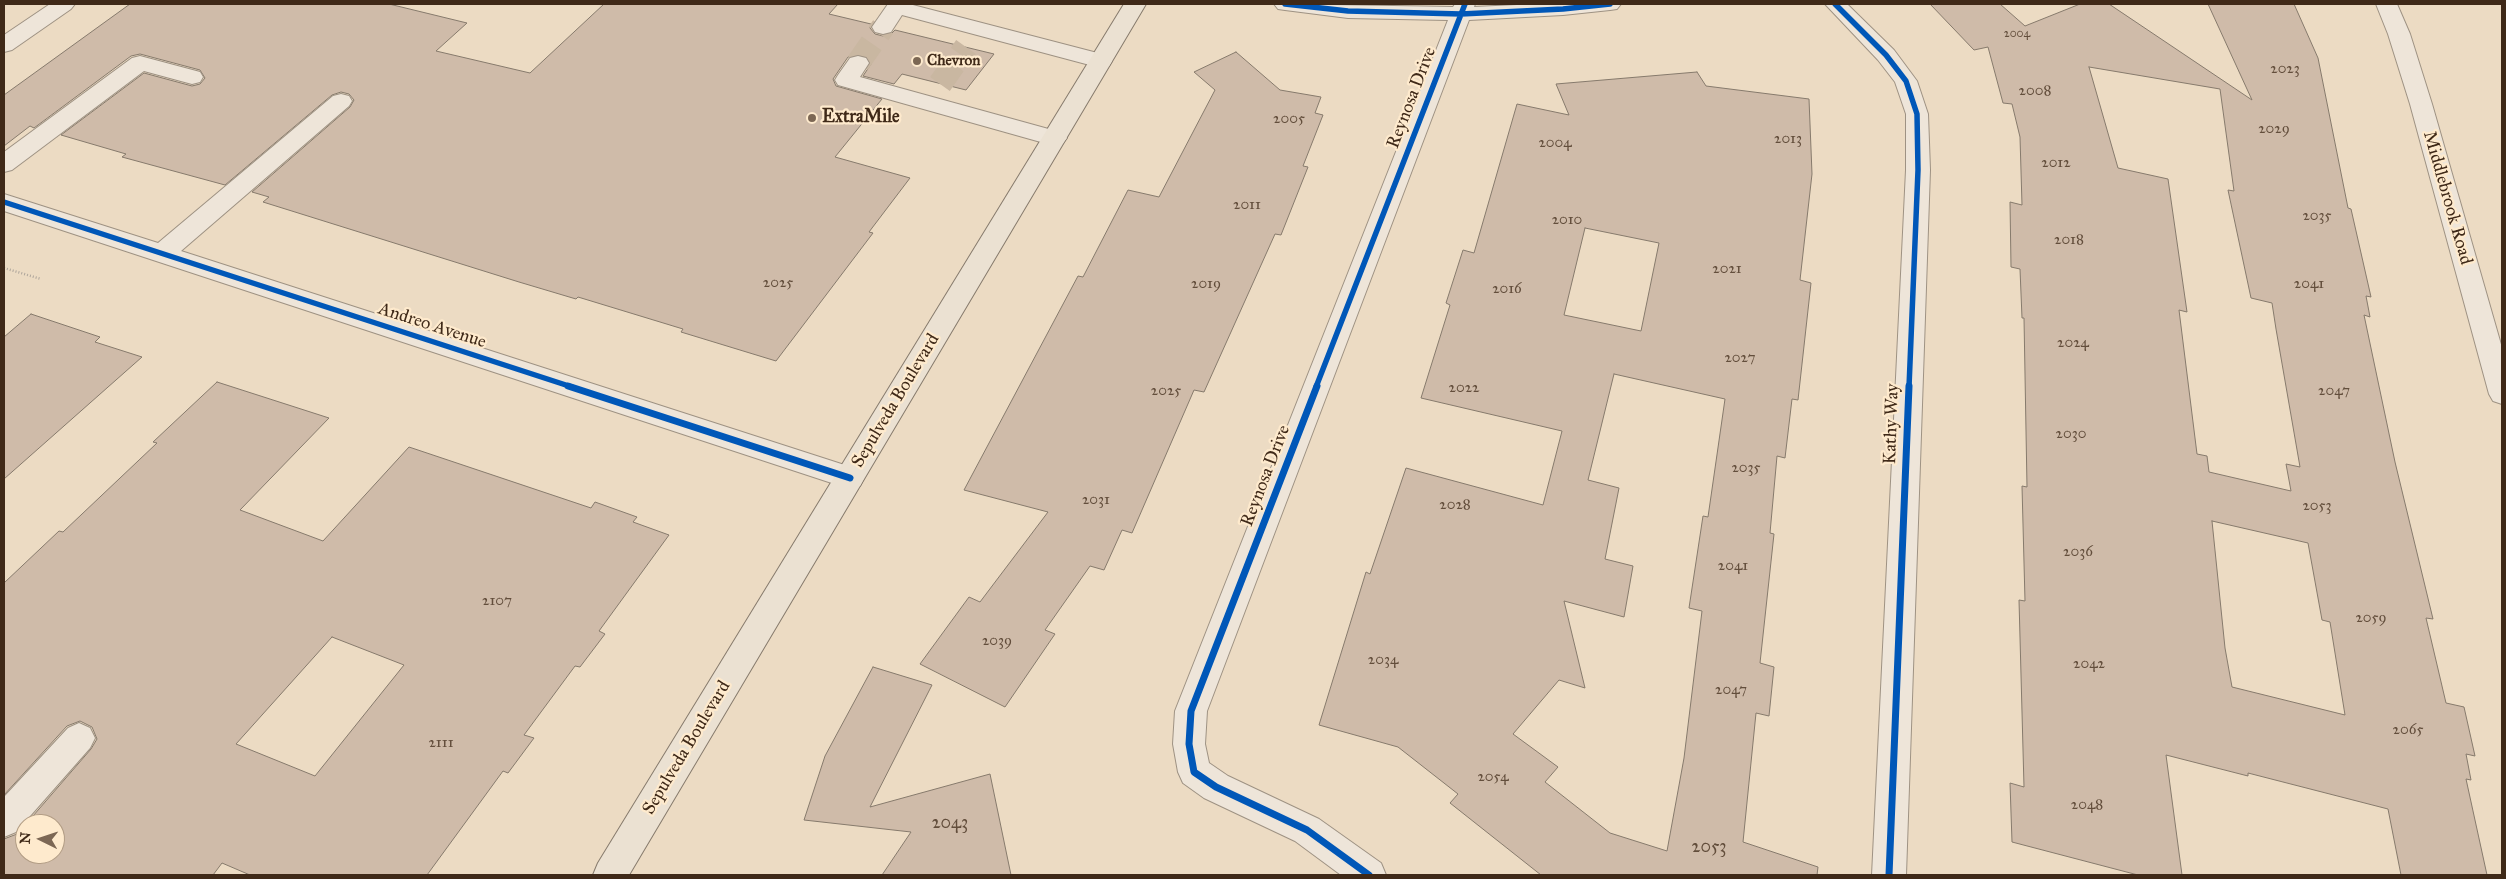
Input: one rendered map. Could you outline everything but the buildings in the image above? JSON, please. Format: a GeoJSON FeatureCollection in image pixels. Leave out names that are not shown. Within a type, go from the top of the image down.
{"type":"FeatureCollection","features":[{"type":"Feature","properties":{"kind":"main road","name":"Sepulveda Boulevard"},"geometry":{"type":"LineString","coordinates":[[610,875],[1135,4]]}},
{"type":"Feature","properties":{"kind":"street"},"geometry":{"type":"LineString","coordinates":[[4,46],[64,4]]}},
{"type":"Feature","properties":{"kind":"street"},"geometry":{"type":"LineString","coordinates":[[1285,4],[1376,12],[1463,9],[1564,9],[1610,4]]}},
{"type":"Feature","properties":{"kind":"street","name":"Kathy Way"},"geometry":{"type":"LineString","coordinates":[[1835,4],[1886,55],[1906,81],[1917,114],[1918,170],[1889,875]]}},
{"type":"Feature","properties":{"kind":"street","name":"Middlebrook Road"},"geometry":{"type":"LineString","coordinates":[[2386,4],[2399,34],[2421,104],[2502,394]]}},
{"type":"Feature","properties":{"kind":"street"},"geometry":{"type":"LineString","coordinates":[[883,27],[898,6],[1101,61]]}},
{"type":"Feature","properties":{"kind":"street","name":"Reynosa Drive"},"geometry":{"type":"LineString","coordinates":[[1369,875],[1307,830],[1216,787],[1194,772],[1189,744],[1191,711],[1463,9]]}},
{"type":"Feature","properties":{"kind":"street"},"geometry":{"type":"LineString","coordinates":[[966,47],[979,29]]}},
{"type":"Feature","properties":{"kind":"street"},"geometry":{"type":"LineString","coordinates":[[4,164],[140,63],[192,77]]}},
{"type":"Feature","properties":{"kind":"street"},"geometry":{"type":"LineString","coordinates":[[858,63],[846,80],[1055,138]]}},
{"type":"Feature","properties":{"kind":"street"},"geometry":{"type":"LineString","coordinates":[[926,102],[940,84]]}},
{"type":"Feature","properties":{"kind":"street"},"geometry":{"type":"LineString","coordinates":[[162,254],[341,100]]}},
{"type":"Feature","properties":{"kind":"street","name":"Andreo Avenue"},"geometry":{"type":"LineString","coordinates":[[4,202],[850,478]]}},
{"type":"Feature","properties":{"kind":"street"},"geometry":{"type":"LineString","coordinates":[[4,821],[79,738]]}},
{"type":"Feature","properties":{"kind":"path"},"geometry":{"type":"LineString","coordinates":[[4,268],[41,279]]}},
{"type":"Feature","properties":{"kind":"tunnel"},"geometry":{"type":"LineString","coordinates":[[858,63],[883,27]]}},
{"type":"Feature","properties":{"kind":"tunnel"},"geometry":{"type":"LineString","coordinates":[[940,84],[966,47]]}},
{"type":"Feature","properties":{"kind":"cycle path"},"geometry":{"type":"LineString","coordinates":[[1285,4],[1348,11],[1461,14],[1563,9],[1610,4]]}},
{"type":"Feature","properties":{"kind":"cycle path"},"geometry":{"type":"LineString","coordinates":[[1369,875],[1307,830],[1216,787],[1194,772],[1189,744],[1191,711],[1465,4]]}},
{"type":"Feature","properties":{"kind":"cycle path"},"geometry":{"type":"LineString","coordinates":[[1835,4],[1886,55],[1906,81],[1917,114],[1918,170],[1889,875]]}},
{"type":"Feature","properties":{"kind":"cycle path"},"geometry":{"type":"LineString","coordinates":[[4,202],[850,478]]}},
{"type":"Feature","properties":{"kind":"place","name":"Chevron"},"geometry":{"type":"Point","coordinates":[917,61]}},
{"type":"Feature","properties":{"kind":"place","name":"ExtraMile"},"geometry":{"type":"Point","coordinates":[812,118]}}]}
